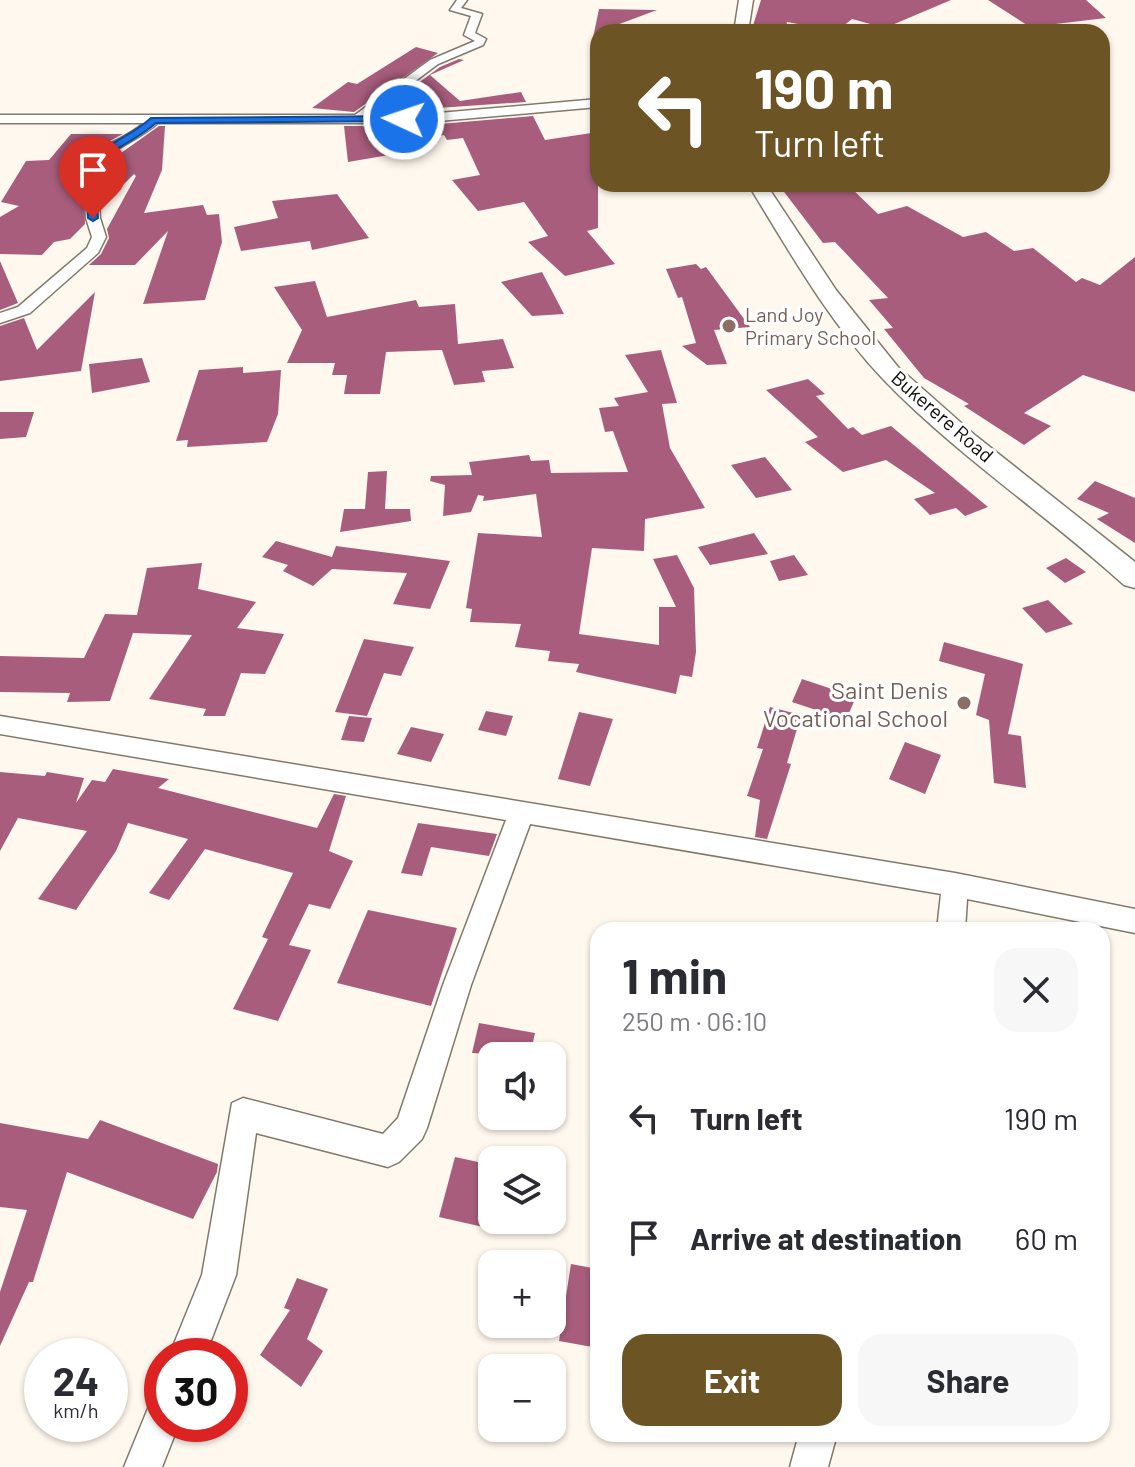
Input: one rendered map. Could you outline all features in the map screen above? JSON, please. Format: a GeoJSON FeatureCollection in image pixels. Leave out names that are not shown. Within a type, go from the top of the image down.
{"type":"FeatureCollection","features":[{"type":"Feature","properties":{"kind":"street"},"geometry":{"type":"LineString","coordinates":[[360,117],[434,62],[479,43],[481,39],[469,35],[477,14],[455,10],[462,0]]}},
{"type":"Feature","properties":{"kind":"street"},"geometry":{"type":"LineString","coordinates":[[742,24],[746,0]]}},
{"type":"Feature","properties":{"kind":"street"},"geometry":{"type":"LineString","coordinates":[[0,119],[416,119],[590,104]]}},
{"type":"Feature","properties":{"kind":"street"},"geometry":{"type":"LineString","coordinates":[[0,318],[24,310],[83,263],[99,237],[93,218],[90,166],[107,147],[135,137],[154,120]]}},
{"type":"Feature","properties":{"kind":"street","name":"Bukerere Road"},"geometry":{"type":"LineString","coordinates":[[762,192],[806,263],[866,344],[912,394],[1135,578]]}},
{"type":"Feature","properties":{"kind":"street"},"geometry":{"type":"LineString","coordinates":[[0,725],[955,885],[1135,921]]}},
{"type":"Feature","properties":{"kind":"street"},"geometry":{"type":"LineString","coordinates":[[194,1338],[219,1275],[243,1114],[388,1151],[411,1128],[457,985],[517,825]]}},
{"type":"Feature","properties":{"kind":"street"},"geometry":{"type":"LineString","coordinates":[[952,922],[955,885]]}},
{"type":"Feature","properties":{"kind":"street"},"geometry":{"type":"LineString","coordinates":[[143,1467],[153,1442]]}},
{"type":"Feature","properties":{"kind":"street"},"geometry":{"type":"LineString","coordinates":[[809,1467],[816,1442]]}},
{"type":"Feature","properties":{"kind":"building"},"geometry":{"type":"Polygon","coordinates":[[[761,0],[951,0],[894,24],[870,24],[852,19],[846,24],[754,24],[761,0]]]}},
{"type":"Feature","properties":{"kind":"building"},"geometry":{"type":"Polygon","coordinates":[[[988,0],[1086,0],[1106,18],[1055,24],[1025,24],[988,0]]]}},
{"type":"Feature","properties":{"kind":"building"},"geometry":{"type":"Polygon","coordinates":[[[599,9],[657,10],[619,24],[596,24],[599,9]]]}},
{"type":"Feature","properties":{"kind":"building"},"geometry":{"type":"Polygon","coordinates":[[[416,47],[438,53],[354,112],[312,108],[348,82],[357,84],[416,47]]]}},
{"type":"Feature","properties":{"kind":"building"},"geometry":{"type":"Polygon","coordinates":[[[464,60],[430,75],[460,101],[521,92],[526,102],[379,112],[440,67],[464,60]]]}},
{"type":"Feature","properties":{"kind":"building"},"geometry":{"type":"Polygon","coordinates":[[[533,116],[545,140],[590,133],[590,192],[598,192],[598,228],[587,231],[615,264],[565,276],[528,242],[548,236],[524,202],[478,211],[452,180],[480,175],[463,138],[447,140],[444,135],[390,148],[395,154],[348,162],[344,126],[416,126],[533,116]]]}},
{"type":"Feature","properties":{"kind":"building"},"geometry":{"type":"Polygon","coordinates":[[[159,126],[165,126],[162,170],[144,213],[203,205],[207,215],[219,214],[222,242],[205,300],[143,304],[168,231],[135,265],[89,265],[101,254],[109,238],[107,229],[136,176],[134,174],[102,206],[100,168],[159,126]]]}},
{"type":"Feature","properties":{"kind":"building"},"geometry":{"type":"Polygon","coordinates":[[[71,134],[123,134],[97,148],[82,164],[85,224],[70,239],[54,242],[42,255],[0,254],[0,217],[19,206],[1,202],[26,161],[49,160],[71,134]]]}},
{"type":"Feature","properties":{"kind":"building"},"geometry":{"type":"Polygon","coordinates":[[[784,192],[855,192],[878,214],[907,206],[963,237],[986,232],[1014,251],[1033,248],[1076,282],[1082,278],[1100,285],[1135,257],[1135,392],[1083,375],[1024,413],[1051,426],[1024,445],[964,406],[969,404],[924,378],[884,329],[893,328],[869,300],[888,298],[835,242],[823,243],[784,192]]]}},
{"type":"Feature","properties":{"kind":"building"},"geometry":{"type":"Polygon","coordinates":[[[337,194],[369,238],[312,250],[310,241],[241,251],[234,227],[278,218],[272,201],[337,194]]]}},
{"type":"Feature","properties":{"kind":"building"},"geometry":{"type":"Polygon","coordinates":[[[0,261],[18,303],[0,310],[0,261]]]}},
{"type":"Feature","properties":{"kind":"building"},"geometry":{"type":"Polygon","coordinates":[[[696,264],[701,269],[706,267],[750,327],[714,330],[727,364],[707,365],[682,346],[696,343],[682,297],[678,298],[666,269],[696,264]]]}},
{"type":"Feature","properties":{"kind":"building"},"geometry":{"type":"Polygon","coordinates":[[[542,272],[564,314],[532,316],[501,282],[542,272]]]}},
{"type":"Feature","properties":{"kind":"building"},"geometry":{"type":"Polygon","coordinates":[[[315,281],[327,317],[416,300],[419,307],[455,304],[458,344],[503,339],[514,368],[482,371],[485,382],[454,385],[442,350],[386,352],[380,394],[344,394],[347,375],[332,375],[335,363],[287,363],[302,330],[274,287],[315,281]]]}},
{"type":"Feature","properties":{"kind":"building"},"geometry":{"type":"Polygon","coordinates":[[[95,292],[81,371],[0,381],[0,326],[24,318],[37,350],[95,292]]]}},
{"type":"Feature","properties":{"kind":"building"},"geometry":{"type":"Polygon","coordinates":[[[661,350],[677,403],[662,404],[670,448],[705,508],[645,519],[644,551],[592,548],[579,634],[659,645],[659,607],[676,607],[653,559],[677,555],[694,588],[696,652],[692,677],[680,675],[676,694],[576,672],[579,664],[548,661],[550,651],[515,647],[521,624],[470,622],[472,609],[466,608],[478,533],[542,537],[536,494],[483,501],[484,496],[478,495],[471,512],[443,516],[445,485],[430,481],[431,476],[472,475],[469,462],[529,455],[531,461],[549,460],[551,473],[628,472],[613,431],[605,432],[599,408],[619,406],[614,398],[648,392],[625,355],[661,350]]]}},
{"type":"Feature","properties":{"kind":"building"},"geometry":{"type":"Polygon","coordinates":[[[142,358],[150,382],[92,393],[89,364],[142,358]]]}},
{"type":"Feature","properties":{"kind":"building"},"geometry":{"type":"Polygon","coordinates":[[[243,367],[243,373],[281,370],[278,414],[267,442],[187,447],[188,440],[176,441],[199,370],[243,367]]]}},
{"type":"Feature","properties":{"kind":"building"},"geometry":{"type":"Polygon","coordinates":[[[808,379],[825,394],[816,396],[848,429],[853,427],[862,435],[891,426],[988,507],[965,516],[956,508],[930,515],[914,499],[935,493],[886,460],[843,472],[805,442],[818,437],[766,390],[808,379]]]}},
{"type":"Feature","properties":{"kind":"building"},"geometry":{"type":"Polygon","coordinates":[[[0,412],[34,412],[26,437],[0,439],[0,412]]]}},
{"type":"Feature","properties":{"kind":"building"},"geometry":{"type":"Polygon","coordinates":[[[765,457],[792,490],[756,498],[731,465],[765,457]]]}},
{"type":"Feature","properties":{"kind":"building"},"geometry":{"type":"Polygon","coordinates":[[[387,471],[385,509],[410,509],[411,521],[340,532],[344,509],[365,509],[368,472],[387,471]]]}},
{"type":"Feature","properties":{"kind":"building"},"geometry":{"type":"Polygon","coordinates":[[[1095,481],[1135,498],[1135,543],[1097,519],[1109,513],[1077,499],[1095,481]]]}},
{"type":"Feature","properties":{"kind":"building"},"geometry":{"type":"Polygon","coordinates":[[[754,533],[768,554],[710,565],[698,547],[754,533]]]}},
{"type":"Feature","properties":{"kind":"building"},"geometry":{"type":"Polygon","coordinates":[[[276,541],[332,557],[336,546],[450,561],[430,609],[393,604],[407,573],[332,569],[313,586],[283,571],[288,565],[262,557],[276,541]]]}},
{"type":"Feature","properties":{"kind":"building"},"geometry":{"type":"Polygon","coordinates":[[[794,555],[808,575],[779,581],[770,561],[794,555]]]}},
{"type":"Feature","properties":{"kind":"building"},"geometry":{"type":"Polygon","coordinates":[[[1066,558],[1086,572],[1065,583],[1046,568],[1066,558]]]}},
{"type":"Feature","properties":{"kind":"building"},"geometry":{"type":"Polygon","coordinates":[[[202,563],[198,589],[256,602],[237,628],[284,634],[265,674],[241,673],[225,716],[203,716],[206,709],[149,699],[192,635],[133,633],[135,627],[110,701],[67,702],[70,693],[0,692],[0,656],[84,658],[105,614],[137,615],[147,568],[202,563]]]}},
{"type":"Feature","properties":{"kind":"building"},"geometry":{"type":"Polygon","coordinates":[[[1048,600],[1073,624],[1046,633],[1022,608],[1048,600]]]}},
{"type":"Feature","properties":{"kind":"building"},"geometry":{"type":"Polygon","coordinates":[[[364,639],[414,647],[401,676],[384,673],[367,716],[335,712],[364,639]]]}},
{"type":"Feature","properties":{"kind":"building"},"geometry":{"type":"Polygon","coordinates":[[[944,642],[1023,664],[1008,734],[1021,736],[1026,788],[994,783],[989,720],[976,715],[985,674],[939,661],[944,642]]]}},
{"type":"Feature","properties":{"kind":"building"},"geometry":{"type":"Polygon","coordinates":[[[802,679],[856,697],[846,720],[792,702],[802,679]]]}},
{"type":"Feature","properties":{"kind":"building"},"geometry":{"type":"Polygon","coordinates":[[[770,707],[801,715],[787,763],[791,764],[767,839],[755,837],[760,800],[747,796],[763,749],[757,748],[770,707]]]}},
{"type":"Feature","properties":{"kind":"building"},"geometry":{"type":"Polygon","coordinates":[[[486,711],[513,716],[506,736],[478,730],[486,711]]]}},
{"type":"Feature","properties":{"kind":"building"},"geometry":{"type":"Polygon","coordinates":[[[579,712],[613,719],[590,786],[558,779],[579,712]]]}},
{"type":"Feature","properties":{"kind":"building"},"geometry":{"type":"Polygon","coordinates":[[[349,716],[372,718],[364,742],[341,740],[349,716]]]}},
{"type":"Feature","properties":{"kind":"building"},"geometry":{"type":"Polygon","coordinates":[[[411,727],[444,734],[431,762],[397,754],[411,727]]]}},
{"type":"Feature","properties":{"kind":"building"},"geometry":{"type":"Polygon","coordinates":[[[905,742],[941,755],[925,794],[889,779],[905,742]]]}},
{"type":"Feature","properties":{"kind":"building"},"geometry":{"type":"Polygon","coordinates":[[[113,769],[169,779],[158,788],[317,828],[334,794],[346,796],[329,851],[353,861],[330,909],[309,904],[289,945],[311,950],[278,1021],[233,1009],[268,939],[262,937],[293,873],[205,849],[169,900],[149,893],[188,839],[128,823],[116,851],[76,910],[38,899],[87,831],[18,818],[0,851],[0,772],[45,776],[47,772],[84,778],[76,803],[92,780],[105,782],[113,769]]]}},
{"type":"Feature","properties":{"kind":"building"},"geometry":{"type":"Polygon","coordinates":[[[418,823],[497,834],[489,856],[431,847],[422,876],[401,873],[418,823]]]}},
{"type":"Feature","properties":{"kind":"building"},"geometry":{"type":"Polygon","coordinates":[[[368,910],[457,928],[431,1006],[337,983],[368,910]]]}},
{"type":"Feature","properties":{"kind":"building"},"geometry":{"type":"Polygon","coordinates":[[[479,1023],[535,1033],[533,1042],[478,1042],[478,1053],[472,1053],[479,1023]]]}},
{"type":"Feature","properties":{"kind":"building"},"geometry":{"type":"Polygon","coordinates":[[[100,1120],[218,1164],[217,1172],[193,1219],[67,1172],[33,1282],[29,1282],[0,1346],[0,1292],[27,1210],[0,1207],[0,1123],[88,1139],[100,1120]]]}},
{"type":"Feature","properties":{"kind":"building"},"geometry":{"type":"Polygon","coordinates":[[[455,1157],[478,1162],[478,1226],[439,1217],[455,1157]]]}},
{"type":"Feature","properties":{"kind":"building"},"geometry":{"type":"Polygon","coordinates":[[[571,1264],[590,1268],[590,1347],[559,1341],[559,1338],[566,1338],[566,1296],[571,1264]]]}},
{"type":"Feature","properties":{"kind":"building"},"geometry":{"type":"Polygon","coordinates":[[[297,1278],[328,1289],[307,1339],[323,1351],[301,1387],[260,1355],[290,1310],[284,1308],[297,1278]]]}},
{"type":"Feature","properties":{"kind":"place","name":"Land Joy Primary School"},"geometry":{"type":"Point","coordinates":[729,326]}},
{"type":"Feature","properties":{"kind":"place","name":"Saint Denis Vocational School"},"geometry":{"type":"Point","coordinates":[964,703]}},
{"type":"Feature","properties":{"kind":"route"},"geometry":{"type":"LineString","coordinates":[[93,218],[90,166],[107,147],[135,137],[154,120],[404,119]]}}]}
